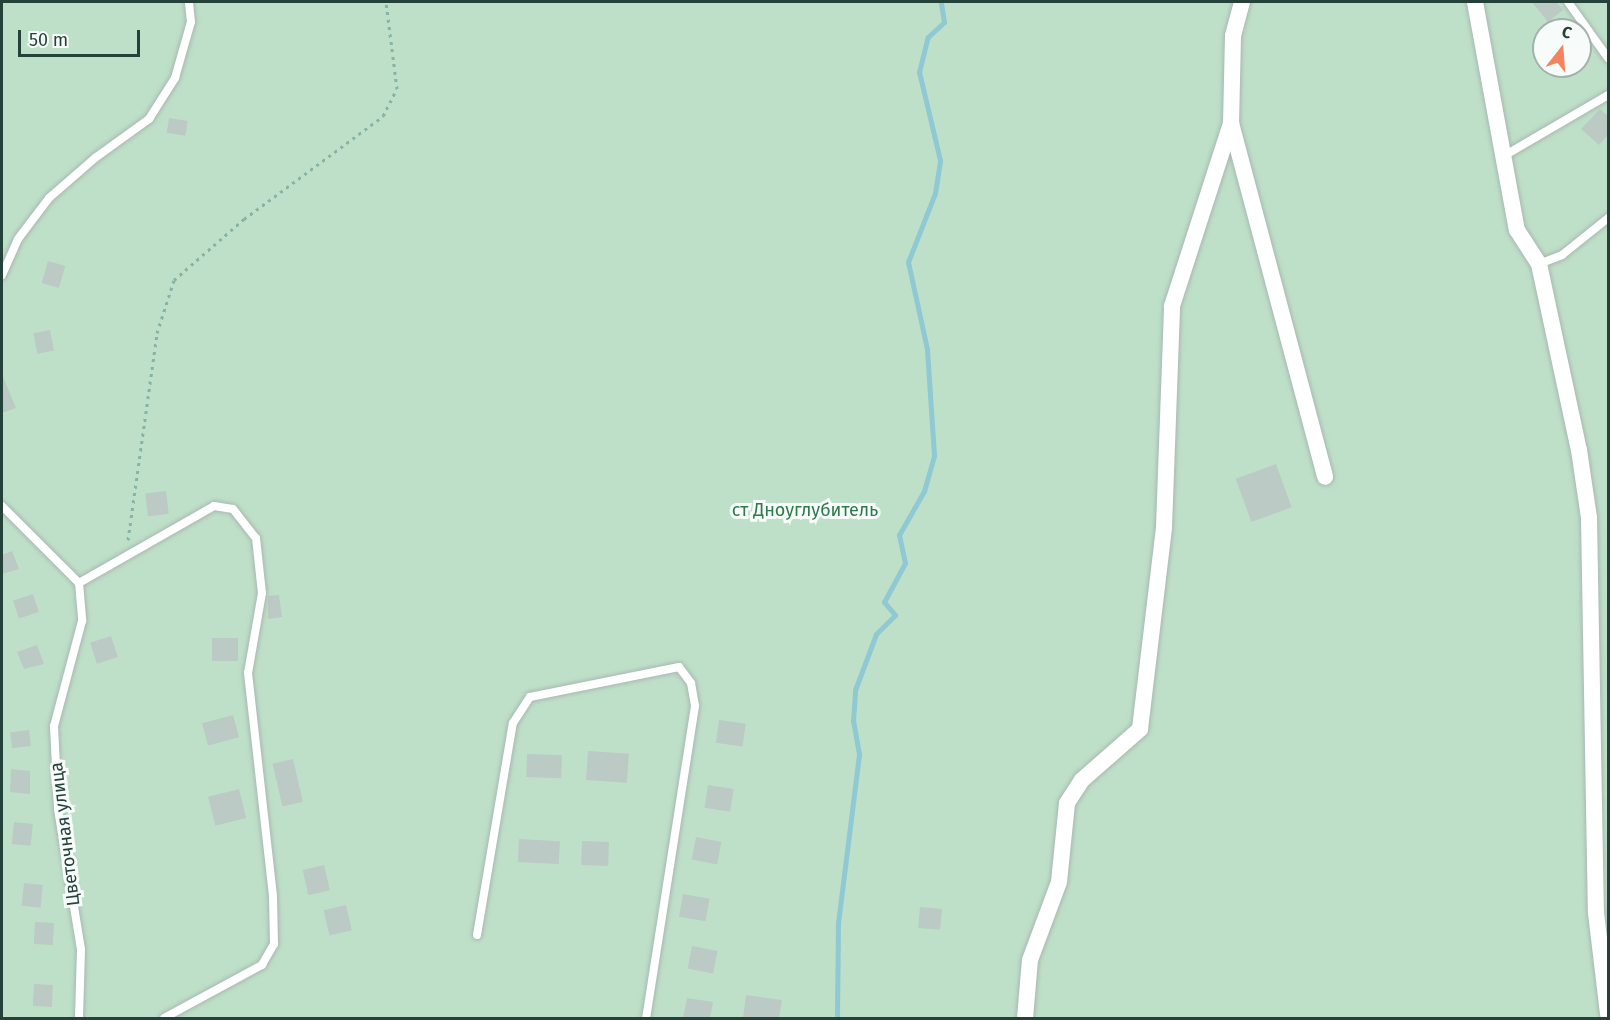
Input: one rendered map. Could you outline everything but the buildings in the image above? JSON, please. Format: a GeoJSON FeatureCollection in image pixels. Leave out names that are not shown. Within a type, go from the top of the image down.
{"type":"FeatureCollection","features":[{"type":"Feature","properties":{"kind":"street"},"geometry":{"type":"LineString","coordinates":[[1242,2],[1233,36],[1231,123],[1325,477]]}},
{"type":"Feature","properties":{"kind":"street"},"geometry":{"type":"LineString","coordinates":[[1475,2],[1517,230],[1539,264],[1579,450],[1589,518],[1596,913],[1608,1014]]}},
{"type":"Feature","properties":{"kind":"street"},"geometry":{"type":"LineString","coordinates":[[1025,1018],[1030,960],[1059,882],[1067,803],[1082,780],[1140,729],[1164,527],[1172,306],[1231,123]]}},
{"type":"Feature","properties":{"kind":"lane"},"geometry":{"type":"LineString","coordinates":[[2,275],[18,239],[49,198],[95,158],[149,119],[175,78],[191,22],[189,2]]}},
{"type":"Feature","properties":{"kind":"lane"},"geometry":{"type":"LineString","coordinates":[[1568,2],[1608,58]]}},
{"type":"Feature","properties":{"kind":"lane"},"geometry":{"type":"LineString","coordinates":[[1502,157],[1608,95]]}},
{"type":"Feature","properties":{"kind":"lane"},"geometry":{"type":"LineString","coordinates":[[1539,264],[1562,255],[1608,218]]}},
{"type":"Feature","properties":{"kind":"lane"},"geometry":{"type":"LineString","coordinates":[[2,506],[79,583],[214,506],[233,509],[256,538],[262,593],[248,673],[273,896],[274,944],[262,965],[164,1018]]}},
{"type":"Feature","properties":{"kind":"lane","name":"Цветочная улица"},"geometry":{"type":"LineString","coordinates":[[79,583],[82,621],[54,726],[58,809],[81,950],[79,1018]]}},
{"type":"Feature","properties":{"kind":"lane"},"geometry":{"type":"LineString","coordinates":[[477,935],[513,723],[530,697],[679,667],[691,683],[695,706],[646,1018]]}},
{"type":"Feature","properties":{"kind":"path"},"geometry":{"type":"LineString","coordinates":[[126,556],[157,333],[174,280],[244,219],[383,116],[397,89],[386,2]]}},
{"type":"Feature","properties":{"kind":"green space","name":"ст Дноуглубитель"},"geometry":{"type":"Polygon","coordinates":[[[2,2],[1608,2],[1608,1018],[2,1018],[2,2]]]}},
{"type":"Feature","properties":{"kind":"waterway"},"geometry":{"type":"LineString","coordinates":[[837,1018],[838,923],[859,754],[853,721],[855,690],[876,634],[895,615],[884,602],[905,563],[899,535],[924,491],[934,455],[927,349],[908,262],[935,193],[940,160],[919,72],[928,37],[944,22],[941,2]]}}]}
